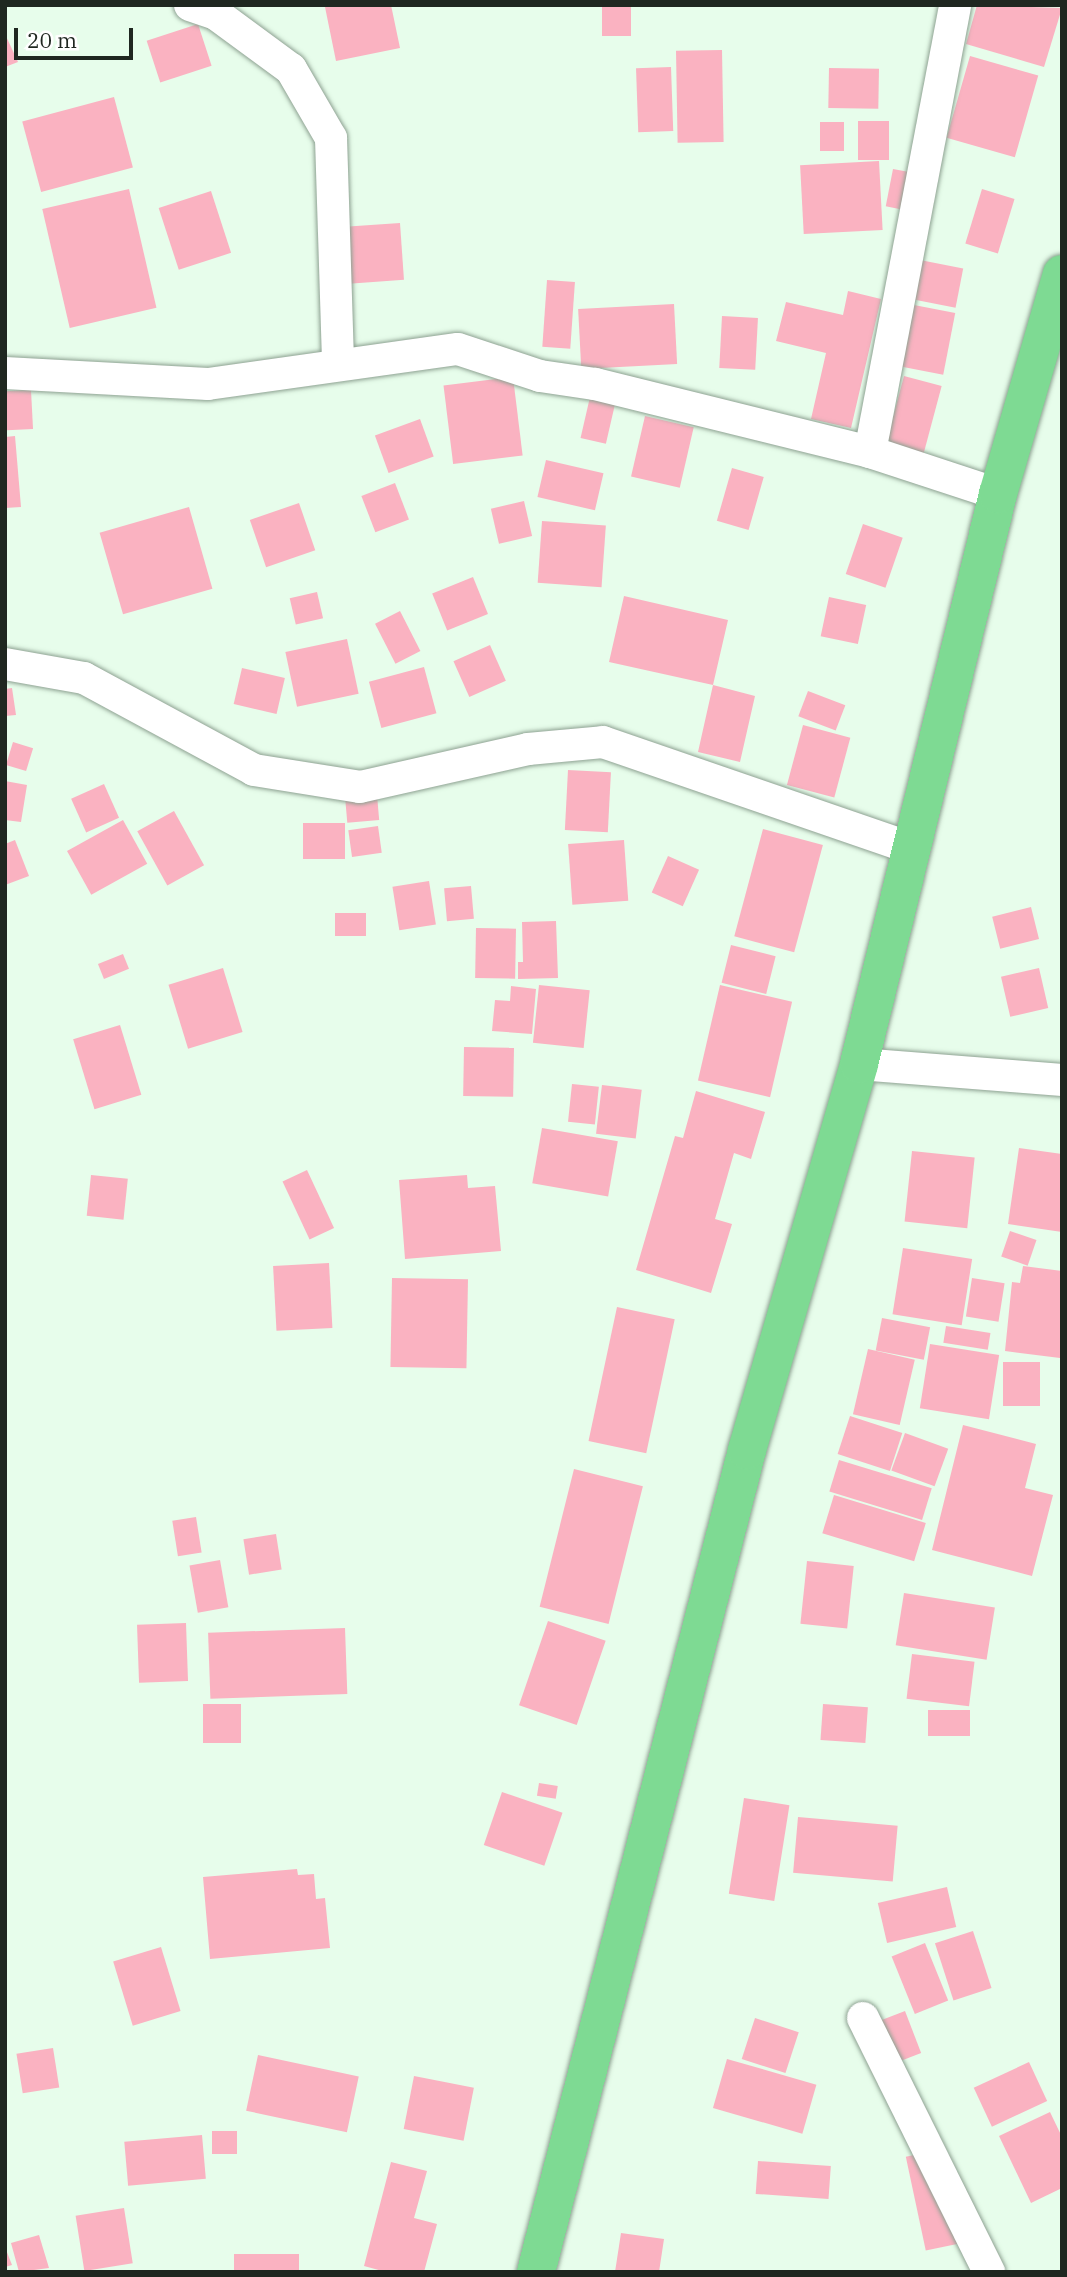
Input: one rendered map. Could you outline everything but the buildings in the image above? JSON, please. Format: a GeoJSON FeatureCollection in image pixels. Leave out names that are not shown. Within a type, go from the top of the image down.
{"type":"FeatureCollection","features":[{"type":"Feature","properties":{"kind":"highway"},"geometry":{"type":"LineString","coordinates":[[536,2272],[747,1450],[859,1064],[998,494],[1062,274]]}},
{"type":"Feature","properties":{"kind":"street"},"geometry":{"type":"LineString","coordinates":[[190,5],[216,14],[290,69],[331,138],[338,365]]}},
{"type":"Feature","properties":{"kind":"street"},"geometry":{"type":"LineString","coordinates":[[870,452],[955,5]]}},
{"type":"Feature","properties":{"kind":"street"},"geometry":{"type":"LineString","coordinates":[[5,373],[208,384],[458,349],[540,376],[595,384],[870,452],[998,494]]}},
{"type":"Feature","properties":{"kind":"street"},"geometry":{"type":"LineString","coordinates":[[5,664],[84,678],[254,770],[360,787],[528,749],[603,742],[911,849]]}},
{"type":"Feature","properties":{"kind":"street"},"geometry":{"type":"LineString","coordinates":[[859,1064],[1062,1080]]}},
{"type":"Feature","properties":{"kind":"street"},"geometry":{"type":"LineString","coordinates":[[863,2018],[989,2272]]}}]}
